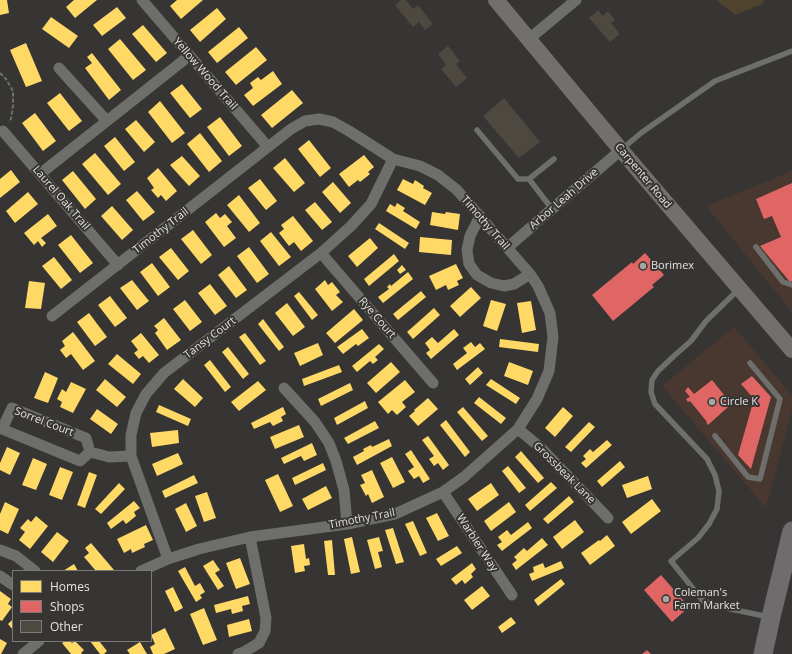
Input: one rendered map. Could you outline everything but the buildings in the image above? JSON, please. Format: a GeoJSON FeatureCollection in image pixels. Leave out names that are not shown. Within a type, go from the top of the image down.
{"type":"FeatureCollection","features":[{"type":"Feature","properties":{"kind":"highway"},"geometry":{"type":"LineString","coordinates":[[763,654],[792,531]]}},
{"type":"Feature","properties":{"kind":"main road","name":"Carpenter Road"},"geometry":{"type":"LineString","coordinates":[[496,0],[621,150],[792,350]]}},
{"type":"Feature","properties":{"kind":"street","name":"Yellow Wood Trail"},"geometry":{"type":"LineString","coordinates":[[142,0],[268,148]]}},
{"type":"Feature","properties":{"kind":"street"},"geometry":{"type":"LineString","coordinates":[[529,39],[576,0]]}},
{"type":"Feature","properties":{"kind":"street"},"geometry":{"type":"LineString","coordinates":[[40,174],[106,120],[189,56]]}},
{"type":"Feature","properties":{"kind":"street"},"geometry":{"type":"LineString","coordinates":[[59,68],[106,120]]}},
{"type":"Feature","properties":{"kind":"street","name":"Timothy Trail"},"geometry":{"type":"LineString","coordinates":[[52,316],[291,130],[305,122],[319,119],[333,122],[393,159],[420,166],[438,175],[456,190],[530,274],[538,286],[550,313],[553,337],[549,371],[537,399],[518,430],[464,477],[443,492],[395,514],[347,524],[250,537],[199,549],[168,559],[143,570]]}},
{"type":"Feature","properties":{"kind":"street","name":"Laurel Oak Trail"},"geometry":{"type":"LineString","coordinates":[[3,132],[118,265]]}},
{"type":"Feature","properties":{"kind":"street","name":"Arbor Leah Drive"},"geometry":{"type":"LineString","coordinates":[[507,248],[621,150]]}},
{"type":"Feature","properties":{"kind":"street","name":"Tansy Court"},"geometry":{"type":"LineString","coordinates":[[168,559],[131,456],[131,435],[136,413],[146,394],[164,373],[321,253],[351,226],[371,204],[393,159]]}},
{"type":"Feature","properties":{"kind":"street"},"geometry":{"type":"LineString","coordinates":[[480,216],[470,236],[467,250],[469,264],[478,274],[491,283],[504,286],[514,284],[530,274]]}},
{"type":"Feature","properties":{"kind":"street","name":"Rye Court"},"geometry":{"type":"LineString","coordinates":[[321,253],[433,382]]}},
{"type":"Feature","properties":{"kind":"street"},"geometry":{"type":"LineString","coordinates":[[284,388],[315,422],[329,443],[344,490],[347,524]]}},
{"type":"Feature","properties":{"kind":"street","name":"Sorrel Court"},"geometry":{"type":"LineString","coordinates":[[12,408],[86,438],[90,452],[80,461],[2,430],[12,408]]}},
{"type":"Feature","properties":{"kind":"street","name":"Grossbeak Lane"},"geometry":{"type":"LineString","coordinates":[[518,430],[541,448],[608,518]]}},
{"type":"Feature","properties":{"kind":"street"},"geometry":{"type":"LineString","coordinates":[[90,452],[109,457],[131,456]]}},
{"type":"Feature","properties":{"kind":"street","name":"Warbler Way"},"geometry":{"type":"LineString","coordinates":[[443,492],[512,595]]}},
{"type":"Feature","properties":{"kind":"street"},"geometry":{"type":"LineString","coordinates":[[238,654],[259,643],[266,631],[266,618],[250,537]]}},
{"type":"Feature","properties":{"kind":"street"},"geometry":{"type":"LineString","coordinates":[[0,550],[16,556],[34,570]]}},
{"type":"Feature","properties":{"kind":"street"},"geometry":{"type":"LineString","coordinates":[[0,576],[12,584]]}},
{"type":"Feature","properties":{"kind":"street"},"geometry":{"type":"LineString","coordinates":[[23,654],[38,642]]}},
{"type":"Feature","properties":{"kind":"lane"},"geometry":{"type":"LineString","coordinates":[[621,150],[641,133],[715,81],[792,51]]}},
{"type":"Feature","properties":{"kind":"lane"},"geometry":{"type":"LineString","coordinates":[[477,130],[518,179],[529,179],[554,159]]}},
{"type":"Feature","properties":{"kind":"lane"},"geometry":{"type":"LineString","coordinates":[[529,179],[552,208]]}},
{"type":"Feature","properties":{"kind":"lane"},"geometry":{"type":"LineString","coordinates":[[756,247],[783,282],[792,285]]}},
{"type":"Feature","properties":{"kind":"lane"},"geometry":{"type":"LineString","coordinates":[[740,288],[706,321],[691,342],[675,354],[658,371],[652,380],[651,392],[655,404],[707,459],[715,475],[719,492],[717,508],[709,524],[698,538],[671,561],[703,601],[726,608],[771,617]]}},
{"type":"Feature","properties":{"kind":"lane"},"geometry":{"type":"LineString","coordinates":[[714,436],[748,477],[760,479],[780,399],[750,363]]}},
{"type":"Feature","properties":{"kind":"path"},"geometry":{"type":"LineString","coordinates":[[0,73],[6,79],[13,91],[11,119],[3,132]]}},
{"type":"Feature","properties":{"kind":"shaded area"},"geometry":{"type":"Polygon","coordinates":[[[716,0],[764,0],[762,4],[735,15],[716,0]]]}},
{"type":"Feature","properties":{"kind":"shaded area"},"geometry":{"type":"Polygon","coordinates":[[[792,171],[792,312],[706,206],[792,171]]]}},
{"type":"Feature","properties":{"kind":"shaded area"},"geometry":{"type":"Polygon","coordinates":[[[734,327],[792,395],[792,410],[766,508],[662,386],[734,327]]]}},
{"type":"Feature","properties":{"kind":"place","name":"Borimex"},"geometry":{"type":"Point","coordinates":[643,266]}},
{"type":"Feature","properties":{"kind":"place","name":"Circle K"},"geometry":{"type":"Point","coordinates":[712,402]}},
{"type":"Feature","properties":{"kind":"place","name":"Coleman's Farm Market"},"geometry":{"type":"Point","coordinates":[666,599]}}]}
